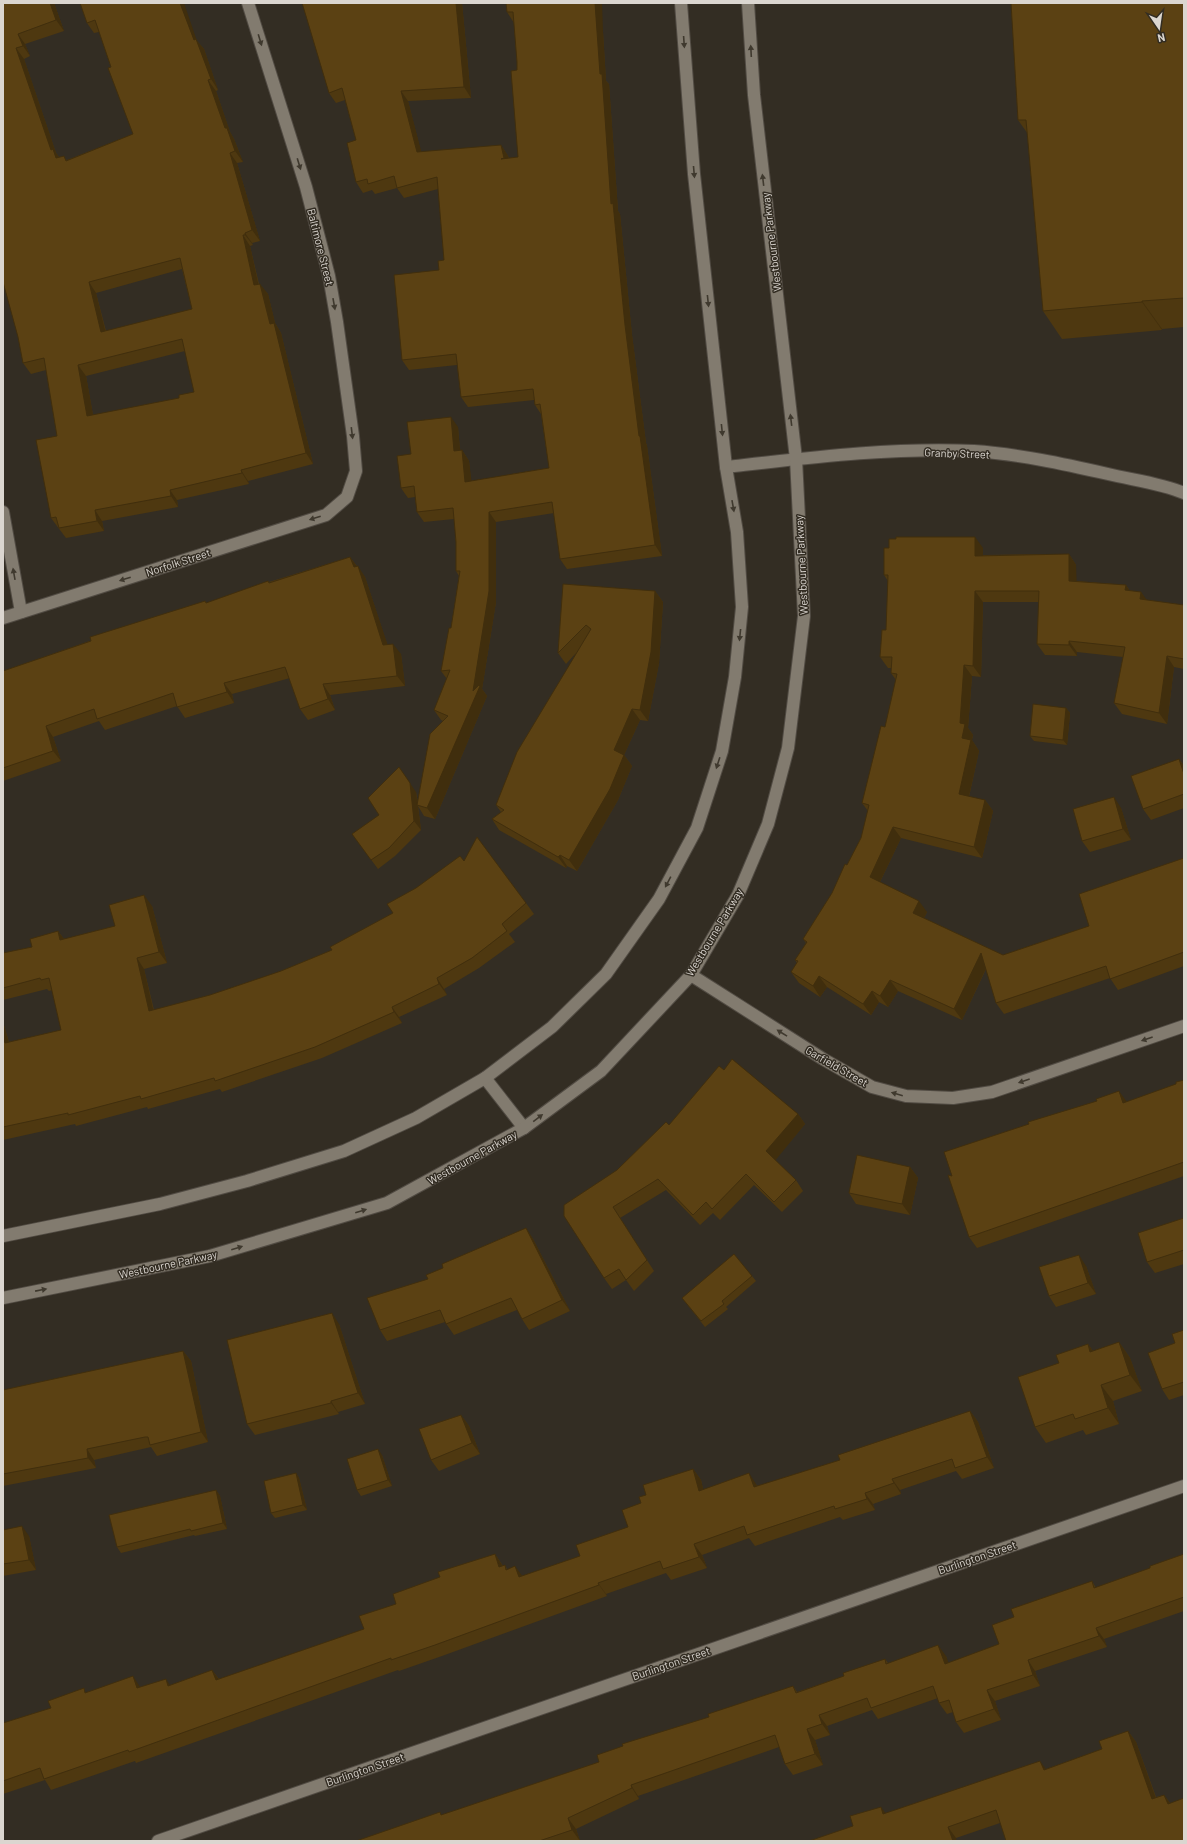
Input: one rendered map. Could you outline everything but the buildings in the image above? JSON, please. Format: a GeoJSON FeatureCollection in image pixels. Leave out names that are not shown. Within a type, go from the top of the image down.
{"type":"FeatureCollection","features":[{"type":"Feature","properties":{"kind":"main road","name":"Baltimore Street"},"geometry":{"type":"LineString","coordinates":[[248,3],[306,187],[329,276],[353,436],[356,471],[347,497]]}},
{"type":"Feature","properties":{"kind":"main road"},"geometry":{"type":"LineString","coordinates":[[3,1236],[160,1204],[247,1181],[344,1151],[416,1118],[485,1078],[552,1027],[606,974],[659,899],[697,828],[722,751],[736,677],[742,607],[737,532],[726,467],[694,174],[681,3]]}},
{"type":"Feature","properties":{"kind":"main road","name":"Westbourne Parkway"},"geometry":{"type":"LineString","coordinates":[[3,1298],[210,1256],[387,1203],[524,1128],[601,1070],[691,975],[738,895],[768,824],[788,748],[804,616],[796,459],[754,95],[748,3]]}},
{"type":"Feature","properties":{"kind":"main road","name":"Granby Street"},"geometry":{"type":"LineString","coordinates":[[726,467],[796,459],[893,452],[974,452],[1038,460],[1098,472],[1184,493]]}},
{"type":"Feature","properties":{"kind":"main road","name":"Norfolk Street"},"geometry":{"type":"LineString","coordinates":[[3,618],[326,515],[347,497]]}},
{"type":"Feature","properties":{"kind":"main road"},"geometry":{"type":"LineString","coordinates":[[3,512],[21,612]]}},
{"type":"Feature","properties":{"kind":"main road","name":"Garfield Street"},"geometry":{"type":"LineString","coordinates":[[691,975],[830,1063],[872,1086],[906,1096],[953,1098],[992,1092],[1184,1026]]}},
{"type":"Feature","properties":{"kind":"main road"},"geometry":{"type":"LineString","coordinates":[[485,1078],[524,1128]]}},
{"type":"Feature","properties":{"kind":"main road","name":"Burlington Street"},"geometry":{"type":"LineString","coordinates":[[158,1841],[1184,1486]]}}]}
